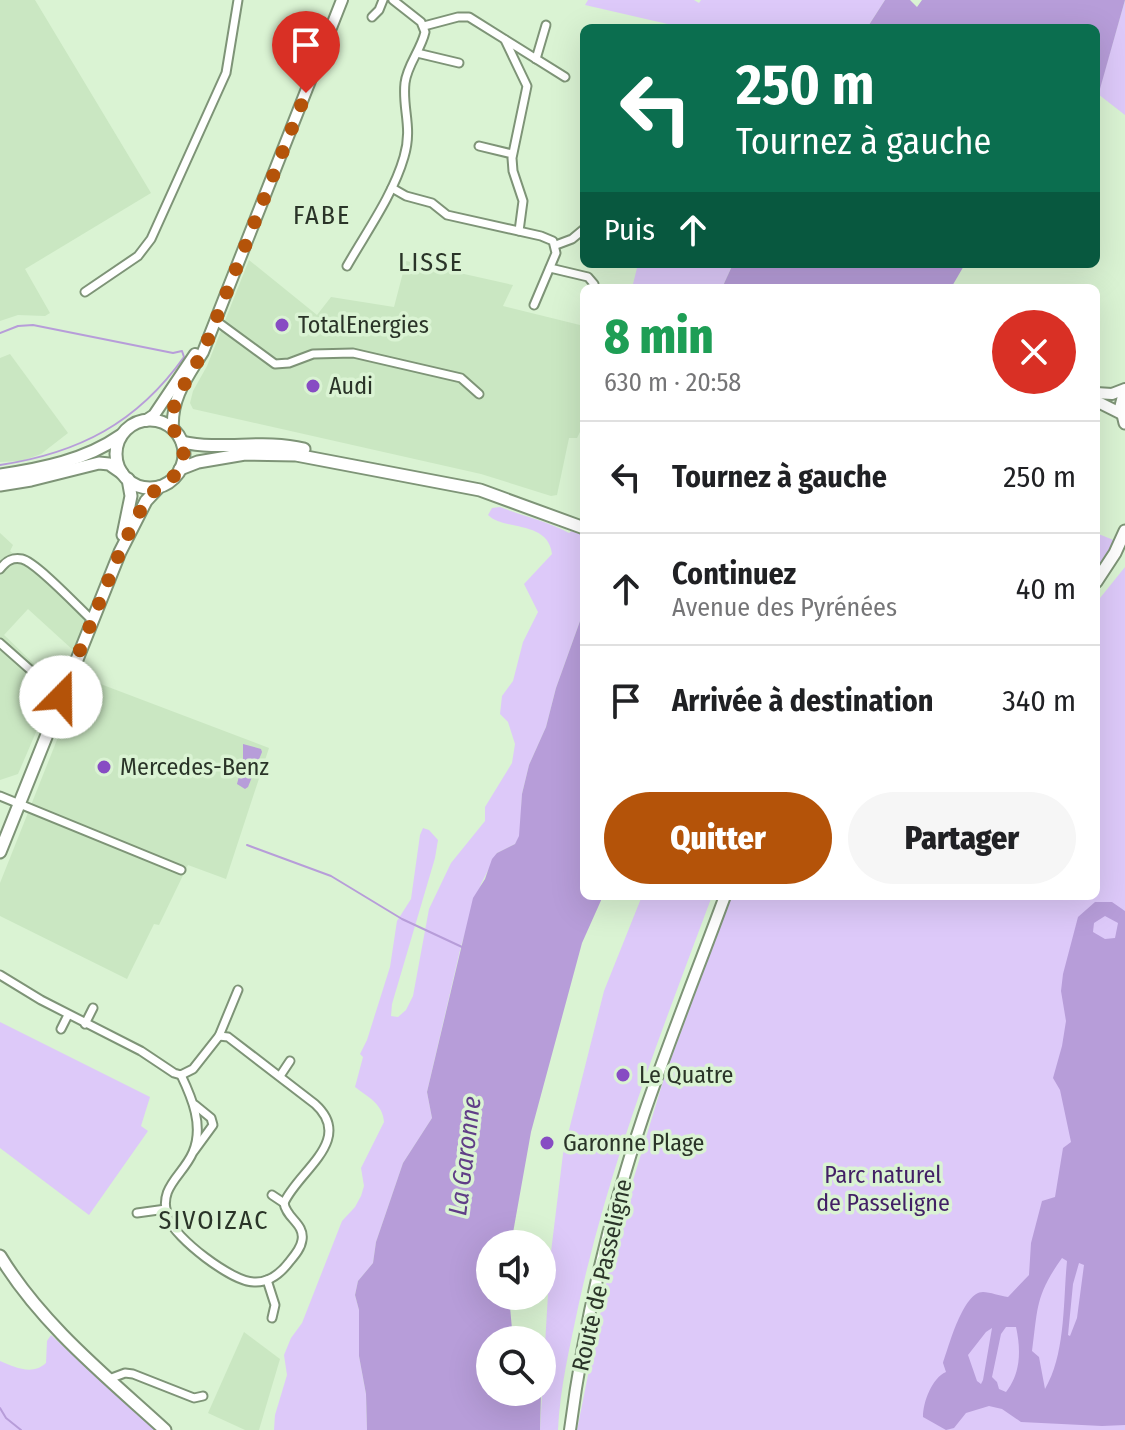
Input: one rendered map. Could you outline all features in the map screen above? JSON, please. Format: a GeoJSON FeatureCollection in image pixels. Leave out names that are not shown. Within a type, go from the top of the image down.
{"type":"FeatureCollection","features":[{"type":"Feature","properties":{"kind":"main road"},"geometry":{"type":"LineString","coordinates":[[1123,419],[1121,406],[1125,390]]}},
{"type":"Feature","properties":{"kind":"main road"},"geometry":{"type":"LineString","coordinates":[[0,475],[73,458],[105,446],[130,427],[145,421],[155,421],[173,429],[182,442],[183,461],[180,469],[168,483],[159,487],[148,488],[125,477],[109,464],[99,463],[0,485]]}},
{"type":"Feature","properties":{"kind":"main road"},"geometry":{"type":"LineString","coordinates":[[120,552],[131,496],[116,454],[124,433]]}},
{"type":"Feature","properties":{"kind":"main road"},"geometry":{"type":"LineString","coordinates":[[182,442],[199,446],[263,444],[299,448],[480,486],[580,524]]}},
{"type":"Feature","properties":{"kind":"main road"},"geometry":{"type":"LineString","coordinates":[[180,469],[198,462],[235,456],[296,455],[480,490],[562,516]]}},
{"type":"Feature","properties":{"kind":"main road"},"geometry":{"type":"LineString","coordinates":[[0,852],[120,552],[146,501],[159,487]]}},
{"type":"Feature","properties":{"kind":"main road"},"geometry":{"type":"LineString","coordinates":[[1100,576],[1125,531]]}},
{"type":"Feature","properties":{"kind":"main road"},"geometry":{"type":"LineString","coordinates":[[1100,585],[1123,551]]}},
{"type":"Feature","properties":{"kind":"main road"},"geometry":{"type":"LineString","coordinates":[[0,1256],[16,1281],[51,1323],[165,1430]]}},
{"type":"Feature","properties":{"kind":"street"},"geometry":{"type":"LineString","coordinates":[[85,292],[138,256],[151,239],[226,73],[238,0]]}},
{"type":"Feature","properties":{"kind":"street"},"geometry":{"type":"LineString","coordinates":[[173,429],[176,399],[203,352],[342,0]]}},
{"type":"Feature","properties":{"kind":"street"},"geometry":{"type":"LineString","coordinates":[[372,17],[383,0]]}},
{"type":"Feature","properties":{"kind":"street"},"geometry":{"type":"LineString","coordinates":[[393,0],[424,26]]}},
{"type":"Feature","properties":{"kind":"street"},"geometry":{"type":"LineString","coordinates":[[424,26],[463,16],[565,77]]}},
{"type":"Feature","properties":{"kind":"street"},"geometry":{"type":"LineString","coordinates":[[536,59],[546,25]]}},
{"type":"Feature","properties":{"kind":"street"},"geometry":{"type":"LineString","coordinates":[[347,266],[392,188],[406,149],[409,119],[404,86],[408,68],[424,38],[424,26]]}},
{"type":"Feature","properties":{"kind":"street"},"geometry":{"type":"LineString","coordinates":[[505,40],[527,86],[512,154],[513,171],[523,201],[519,231]]}},
{"type":"Feature","properties":{"kind":"street"},"geometry":{"type":"LineString","coordinates":[[417,53],[459,63]]}},
{"type":"Feature","properties":{"kind":"street"},"geometry":{"type":"LineString","coordinates":[[479,146],[512,154]]}},
{"type":"Feature","properties":{"kind":"street"},"geometry":{"type":"LineString","coordinates":[[392,188],[406,196],[432,203],[447,215],[541,236],[556,245]]}},
{"type":"Feature","properties":{"kind":"street"},"geometry":{"type":"LineString","coordinates":[[556,245],[580,232]]}},
{"type":"Feature","properties":{"kind":"street"},"geometry":{"type":"LineString","coordinates":[[534,305],[556,253],[556,245]]}},
{"type":"Feature","properties":{"kind":"street"},"geometry":{"type":"LineString","coordinates":[[550,268],[588,277],[594,284]]}},
{"type":"Feature","properties":{"kind":"street"},"geometry":{"type":"LineString","coordinates":[[214,323],[275,364],[289,363],[313,354],[353,353],[461,378],[479,394]]}},
{"type":"Feature","properties":{"kind":"street"},"geometry":{"type":"LineString","coordinates":[[145,421],[154,415],[214,323]]}},
{"type":"Feature","properties":{"kind":"street"},"geometry":{"type":"LineString","coordinates":[[1100,393],[1125,390]]}},
{"type":"Feature","properties":{"kind":"street"},"geometry":{"type":"LineString","coordinates":[[1100,404],[1123,419]]}},
{"type":"Feature","properties":{"kind":"street"},"geometry":{"type":"LineString","coordinates":[[0,569],[5,561],[12,559],[30,562],[92,620]]}},
{"type":"Feature","properties":{"kind":"street"},"geometry":{"type":"LineString","coordinates":[[0,643],[61,697]]}},
{"type":"Feature","properties":{"kind":"street"},"geometry":{"type":"LineString","coordinates":[[0,796],[181,870]]}},
{"type":"Feature","properties":{"kind":"street","name":"Route de Passeligne"},"geometry":{"type":"LineString","coordinates":[[570,1430],[605,1244],[643,1115],[724,900]]}},
{"type":"Feature","properties":{"kind":"street"},"geometry":{"type":"LineString","coordinates":[[0,975],[181,1075],[193,1069],[219,1036],[238,990]]}},
{"type":"Feature","properties":{"kind":"street"},"geometry":{"type":"LineString","coordinates":[[85,1024],[93,1008]]}},
{"type":"Feature","properties":{"kind":"street"},"geometry":{"type":"LineString","coordinates":[[61,1029],[68,1015]]}},
{"type":"Feature","properties":{"kind":"street"},"geometry":{"type":"LineString","coordinates":[[219,1036],[228,1037],[322,1110],[330,1127],[327,1143],[284,1203]]}},
{"type":"Feature","properties":{"kind":"street"},"geometry":{"type":"LineString","coordinates":[[280,1076],[290,1061]]}},
{"type":"Feature","properties":{"kind":"street"},"geometry":{"type":"LineString","coordinates":[[181,1075],[195,1105],[193,1153]]}},
{"type":"Feature","properties":{"kind":"street"},"geometry":{"type":"LineString","coordinates":[[195,1105],[211,1118],[213,1125],[169,1185],[166,1209],[176,1232],[232,1275],[253,1283],[267,1280],[284,1268],[302,1243],[302,1231],[287,1214],[284,1203],[272,1195]]}},
{"type":"Feature","properties":{"kind":"street"},"geometry":{"type":"LineString","coordinates":[[137,1213],[166,1209]]}},
{"type":"Feature","properties":{"kind":"street"},"geometry":{"type":"LineString","coordinates":[[267,1280],[275,1305],[272,1318]]}},
{"type":"Feature","properties":{"kind":"street"},"geometry":{"type":"LineString","coordinates":[[109,1379],[125,1373],[133,1374],[194,1398],[203,1396]]}},
{"type":"Feature","properties":{"kind":"shaded area"},"geometry":{"type":"Polygon","coordinates":[[[0,0],[35,0],[151,193],[25,269],[50,313],[45,316],[18,315],[0,321],[0,0]]]}},
{"type":"Feature","properties":{"kind":"shaded area"},"geometry":{"type":"Polygon","coordinates":[[[249,260],[317,315],[331,297],[394,307],[406,261],[513,285],[503,306],[580,325],[580,432],[577,438],[569,438],[557,495],[551,496],[481,474],[193,409],[190,403],[193,391],[207,366],[249,260]]]}},
{"type":"Feature","properties":{"kind":"shaded area"},"geometry":{"type":"Polygon","coordinates":[[[10,354],[68,433],[41,454],[22,461],[0,462],[0,358],[10,354]]]}},
{"type":"Feature","properties":{"kind":"shaded area"},"geometry":{"type":"Polygon","coordinates":[[[0,533],[13,545],[10,551],[87,620],[73,650],[28,609],[4,635],[53,682],[49,702],[18,774],[0,780],[0,533]]]}},
{"type":"Feature","properties":{"kind":"shaded area"},"geometry":{"type":"Polygon","coordinates":[[[82,677],[269,748],[226,879],[188,865],[159,925],[154,924],[127,979],[0,916],[0,883],[82,677]]]}},
{"type":"Feature","properties":{"kind":"shaded area"},"geometry":{"type":"Polygon","coordinates":[[[244,1332],[280,1359],[259,1430],[245,1430],[208,1413],[244,1332]]]}},
{"type":"Feature","properties":{"kind":"green space"},"geometry":{"type":"Polygon","coordinates":[[[588,0],[694,0],[699,3],[701,0],[885,0],[870,24],[668,24],[585,5],[588,0]]]}},
{"type":"Feature","properties":{"kind":"green space"},"geometry":{"type":"Polygon","coordinates":[[[1125,0],[1125,115],[1100,96],[1125,0]]]}},
{"type":"Feature","properties":{"kind":"green space"},"geometry":{"type":"Polygon","coordinates":[[[637,268],[731,268],[724,284],[633,284],[637,268]]]}},
{"type":"Feature","properties":{"kind":"green space"},"geometry":{"type":"Polygon","coordinates":[[[500,507],[569,533],[580,523],[580,621],[556,688],[546,727],[529,765],[522,794],[520,836],[515,844],[497,853],[481,884],[461,946],[427,1092],[432,1118],[403,1163],[376,1242],[373,1263],[358,1281],[355,1295],[359,1310],[359,1356],[366,1394],[367,1430],[274,1430],[275,1415],[287,1375],[284,1355],[302,1323],[342,1221],[361,1196],[364,1186],[361,1168],[384,1122],[378,1106],[355,1087],[363,1057],[360,1054],[390,967],[397,921],[411,899],[420,835],[423,828],[438,840],[392,1004],[391,1016],[398,1017],[406,1010],[413,996],[429,909],[451,863],[485,821],[485,807],[512,763],[515,744],[508,722],[500,714],[502,696],[513,681],[523,642],[538,612],[524,584],[552,554],[543,536],[495,520],[488,515],[492,508],[500,507]]]}},
{"type":"Feature","properties":{"kind":"green space"},"geometry":{"type":"Polygon","coordinates":[[[1100,535],[1116,541],[1100,564],[1100,535]]]}},
{"type":"Feature","properties":{"kind":"green space","name":"Parc naturel de Passeligne"},"geometry":{"type":"Polygon","coordinates":[[[1125,567],[1125,1430],[577,1430],[615,1240],[664,1078],[730,900],[1100,900],[1100,598],[1125,567]]]}},
{"type":"Feature","properties":{"kind":"green space"},"geometry":{"type":"Polygon","coordinates":[[[640,900],[710,900],[638,1097],[606,1199],[569,1351],[558,1430],[540,1430],[541,1406],[556,1406],[556,1326],[546,1326],[547,1310],[556,1310],[554,1230],[563,1154],[604,991],[640,900]]]}},
{"type":"Feature","properties":{"kind":"green space"},"geometry":{"type":"Polygon","coordinates":[[[0,1022],[150,1097],[141,1126],[148,1131],[89,1215],[0,1148],[0,1022]]]}},
{"type":"Feature","properties":{"kind":"green space"},"geometry":{"type":"Polygon","coordinates":[[[51,1335],[155,1430],[0,1430],[0,1361],[23,1369],[41,1367],[46,1363],[47,1341],[51,1335]]]}},
{"type":"Feature","properties":{"kind":"water"},"geometry":{"type":"Polygon","coordinates":[[[885,0],[910,0],[917,7],[922,0],[1125,0],[1100,89],[1100,24],[870,24],[885,0]]]}},
{"type":"Feature","properties":{"kind":"water"},"geometry":{"type":"Polygon","coordinates":[[[731,268],[963,268],[953,284],[724,284],[731,268]]]}},
{"type":"Feature","properties":{"kind":"water","name":"La Garonne"},"geometry":{"type":"Polygon","coordinates":[[[580,621],[580,900],[601,900],[582,943],[531,1132],[514,1230],[476,1230],[476,1310],[510,1310],[512,1326],[476,1326],[476,1406],[541,1406],[540,1430],[367,1430],[366,1394],[359,1356],[359,1310],[355,1295],[358,1281],[373,1263],[376,1242],[403,1163],[432,1118],[427,1092],[473,898],[485,879],[492,859],[515,844],[519,836],[522,794],[529,765],[546,727],[556,688],[580,621]]]}},
{"type":"Feature","properties":{"kind":"water"},"geometry":{"type":"Polygon","coordinates":[[[243,744],[262,752],[245,789],[237,784],[243,761],[243,744]]]}},
{"type":"Feature","properties":{"kind":"water"},"geometry":{"type":"Polygon","coordinates":[[[1095,902],[1112,902],[1125,911],[1125,1425],[1021,1422],[1002,1409],[989,1406],[966,1413],[954,1428],[946,1430],[923,1417],[923,1411],[933,1385],[946,1372],[943,1363],[958,1321],[976,1294],[986,1292],[1008,1297],[1029,1275],[1031,1243],[1042,1201],[1055,1197],[1063,1148],[1071,1142],[1060,1090],[1053,1078],[1066,1021],[1061,991],[1063,974],[1078,917],[1095,902]],[[1105,916],[1094,923],[1093,932],[1105,939],[1115,938],[1118,923],[1105,916]],[[1062,1258],[1039,1303],[1032,1351],[1039,1357],[1045,1389],[1060,1343],[1067,1261],[1062,1258]],[[1079,1263],[1073,1284],[1070,1336],[1077,1318],[1084,1265],[1079,1263]],[[1006,1327],[1001,1334],[992,1377],[999,1389],[1006,1392],[1015,1377],[1019,1344],[1016,1327],[1006,1327]],[[992,1328],[986,1332],[968,1355],[977,1381],[981,1384],[992,1328]]]}},
{"type":"Feature","properties":{"kind":"waterway"},"geometry":{"type":"LineString","coordinates":[[0,333],[18,326],[33,325],[173,353],[182,351],[184,357],[147,400],[104,431],[55,452],[0,465]]}},
{"type":"Feature","properties":{"kind":"waterway"},"geometry":{"type":"LineString","coordinates":[[247,845],[331,876],[402,919],[462,947]]}},
{"type":"Feature","properties":{"kind":"waterway"},"geometry":{"type":"LineString","coordinates":[[0,1408],[6,1418],[21,1430]]}},
{"type":"Feature","properties":{"kind":"place","name":"TotalEnergies"},"geometry":{"type":"Point","coordinates":[282,325]}},
{"type":"Feature","properties":{"kind":"place","name":"Audi"},"geometry":{"type":"Point","coordinates":[313,386]}},
{"type":"Feature","properties":{"kind":"place","name":"Mercedes-Benz"},"geometry":{"type":"Point","coordinates":[104,767]}},
{"type":"Feature","properties":{"kind":"place","name":"Le Quatre"},"geometry":{"type":"Point","coordinates":[623,1075]}},
{"type":"Feature","properties":{"kind":"place","name":"Garonne Plage"},"geometry":{"type":"Point","coordinates":[547,1143]}},
{"type":"Feature","properties":{"kind":"district","name":"FABE"},"geometry":{"type":"Point","coordinates":[322,215]}},
{"type":"Feature","properties":{"kind":"district","name":"LISSE"},"geometry":{"type":"Point","coordinates":[431,262]}},
{"type":"Feature","properties":{"kind":"district","name":"SIVOIZAC"},"geometry":{"type":"Point","coordinates":[214,1220]}},
{"type":"Feature","properties":{"kind":"route"},"geometry":{"type":"LineString","coordinates":[[61,697],[135,520],[151,493],[168,483],[180,469],[184,451],[173,429],[176,399],[203,352],[306,93]]}}]}
